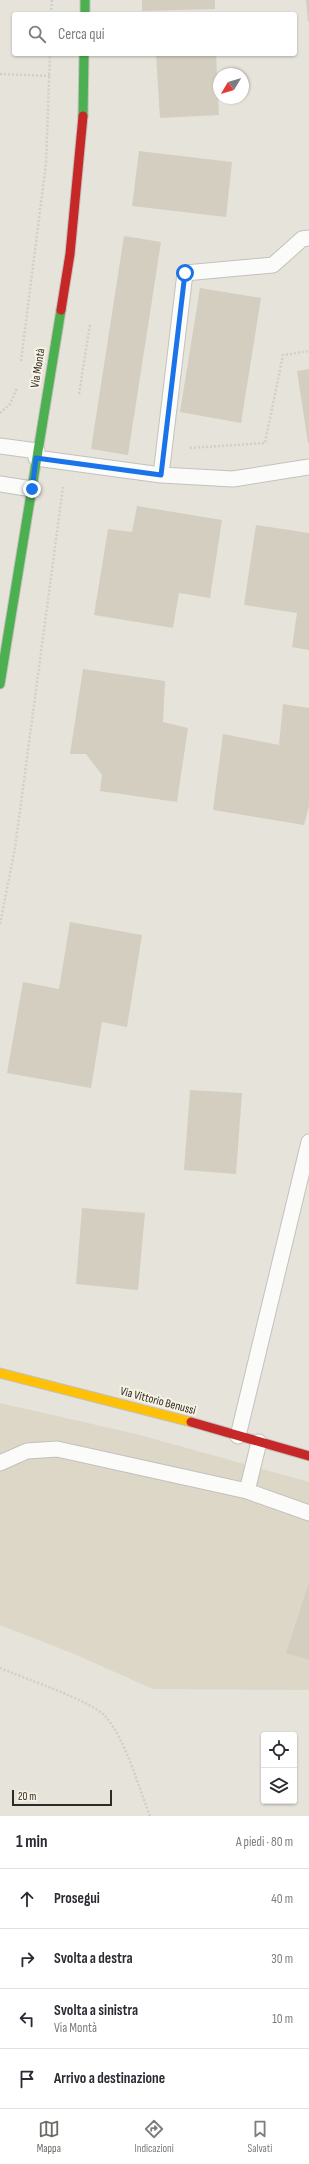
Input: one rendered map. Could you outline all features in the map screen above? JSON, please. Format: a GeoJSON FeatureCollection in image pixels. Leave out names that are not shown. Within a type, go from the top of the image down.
{"type":"FeatureCollection","features":[{"type":"Feature","properties":{"kind":"main road"},"geometry":{"type":"LineString","coordinates":[[85,12],[86,0]]}},
{"type":"Feature","properties":{"kind":"main road","name":"Via Montà"},"geometry":{"type":"LineString","coordinates":[[0,684],[32,489],[36,455],[70,254],[83,121],[84,56]]}},
{"type":"Feature","properties":{"kind":"main road","name":"Via Vittorio Benussi"},"geometry":{"type":"LineString","coordinates":[[0,1373],[309,1456]]}},
{"type":"Feature","properties":{"kind":"lane"},"geometry":{"type":"LineString","coordinates":[[161,475],[185,273],[273,265],[302,239],[309,238]]}},
{"type":"Feature","properties":{"kind":"lane"},"geometry":{"type":"LineString","coordinates":[[0,446],[67,463],[161,475],[233,479],[309,467]]}},
{"type":"Feature","properties":{"kind":"lane"},"geometry":{"type":"LineString","coordinates":[[0,484],[32,489]]}},
{"type":"Feature","properties":{"kind":"lane"},"geometry":{"type":"LineString","coordinates":[[238,1436],[309,1142]]}},
{"type":"Feature","properties":{"kind":"lane"},"geometry":{"type":"LineString","coordinates":[[247,1491],[259,1442]]}},
{"type":"Feature","properties":{"kind":"lane"},"geometry":{"type":"LineString","coordinates":[[0,1463],[27,1451],[57,1449],[247,1491],[309,1513]]}},
{"type":"Feature","properties":{"kind":"path"},"geometry":{"type":"LineString","coordinates":[[51,12],[52,0]]}},
{"type":"Feature","properties":{"kind":"path"},"geometry":{"type":"LineString","coordinates":[[21,362],[46,163],[50,56]]}},
{"type":"Feature","properties":{"kind":"path"},"geometry":{"type":"LineString","coordinates":[[0,74],[50,76]]}},
{"type":"Feature","properties":{"kind":"path"},"geometry":{"type":"LineString","coordinates":[[163,450],[265,443],[283,356],[309,351]]}},
{"type":"Feature","properties":{"kind":"path"},"geometry":{"type":"LineString","coordinates":[[0,413],[10,404],[19,384]]}},
{"type":"Feature","properties":{"kind":"path"},"geometry":{"type":"LineString","coordinates":[[0,924],[15,848],[67,463]]}},
{"type":"Feature","properties":{"kind":"path"},"geometry":{"type":"LineString","coordinates":[[0,1668],[80,1701],[105,1716],[118,1737],[150,1816]]}},
{"type":"Feature","properties":{"kind":"shaded area"},"geometry":{"type":"Polygon","coordinates":[[[0,1403],[136,1434],[309,1482],[309,1690],[153,1689],[74,1654],[0,1625],[0,1403]]]}},
{"type":"Feature","properties":{"kind":"building"},"geometry":{"type":"Polygon","coordinates":[[[142,0],[215,0],[215,9],[142,11],[142,0]]]}},
{"type":"Feature","properties":{"kind":"building"},"geometry":{"type":"Polygon","coordinates":[[[306,0],[309,0],[309,22],[308,22],[306,0]]]}},
{"type":"Feature","properties":{"kind":"building"},"geometry":{"type":"Polygon","coordinates":[[[156,56],[216,56],[217,68],[213,68],[213,104],[218,104],[219,115],[160,118],[156,56]]]}},
{"type":"Feature","properties":{"kind":"building"},"geometry":{"type":"Polygon","coordinates":[[[139,151],[232,162],[226,217],[132,206],[139,151]]]}},
{"type":"Feature","properties":{"kind":"building"},"geometry":{"type":"Polygon","coordinates":[[[124,236],[161,242],[128,455],[91,449],[124,236]]]}},
{"type":"Feature","properties":{"kind":"building"},"geometry":{"type":"Polygon","coordinates":[[[200,288],[261,298],[241,423],[180,412],[200,288]]]}},
{"type":"Feature","properties":{"kind":"building"},"geometry":{"type":"Polygon","coordinates":[[[309,369],[309,443],[308,443],[297,371],[309,369]]]}},
{"type":"Feature","properties":{"kind":"building"},"geometry":{"type":"Polygon","coordinates":[[[137,506],[222,520],[210,598],[179,593],[173,628],[94,615],[108,529],[132,532],[137,506]]]}},
{"type":"Feature","properties":{"kind":"building"},"geometry":{"type":"Polygon","coordinates":[[[256,525],[309,533],[309,650],[292,647],[297,613],[244,605],[256,525]]]}},
{"type":"Feature","properties":{"kind":"building"},"geometry":{"type":"Polygon","coordinates":[[[83,669],[165,681],[163,722],[188,728],[177,802],[100,791],[102,775],[86,754],[70,754],[83,669]]]}},
{"type":"Feature","properties":{"kind":"building"},"geometry":{"type":"Polygon","coordinates":[[[283,704],[309,708],[309,806],[304,825],[213,810],[223,734],[279,745],[283,704]]]}},
{"type":"Feature","properties":{"kind":"building"},"geometry":{"type":"Polygon","coordinates":[[[70,922],[142,935],[127,1027],[102,1022],[91,1088],[7,1073],[23,982],[59,989],[70,922]]]}},
{"type":"Feature","properties":{"kind":"building"},"geometry":{"type":"Polygon","coordinates":[[[190,1090],[242,1093],[236,1174],[184,1170],[190,1090]]]}},
{"type":"Feature","properties":{"kind":"building"},"geometry":{"type":"Polygon","coordinates":[[[82,1208],[145,1213],[138,1290],[76,1284],[82,1208]]]}},
{"type":"Feature","properties":{"kind":"building"},"geometry":{"type":"Polygon","coordinates":[[[309,1582],[309,1660],[286,1653],[309,1582]]]}},
{"type":"Feature","properties":{"kind":"traffic: fast"},"geometry":{"type":"LineString","coordinates":[[85,0],[85,12]]}},
{"type":"Feature","properties":{"kind":"traffic: fast"},"geometry":{"type":"LineString","coordinates":[[83,116],[84,56]]}},
{"type":"Feature","properties":{"kind":"traffic: fast"},"geometry":{"type":"LineString","coordinates":[[0,684],[61,310]]}},
{"type":"Feature","properties":{"kind":"traffic: slow"},"geometry":{"type":"LineString","coordinates":[[0,1373],[191,1422]]}},
{"type":"Feature","properties":{"kind":"traffic: jam"},"geometry":{"type":"LineString","coordinates":[[61,310],[70,254],[83,116]]}},
{"type":"Feature","properties":{"kind":"traffic: jam"},"geometry":{"type":"LineString","coordinates":[[191,1422],[309,1456]]}},
{"type":"Feature","properties":{"kind":"route"},"geometry":{"type":"LineString","coordinates":[[32,489],[36,458],[107,469],[161,475],[185,273]]}}]}
